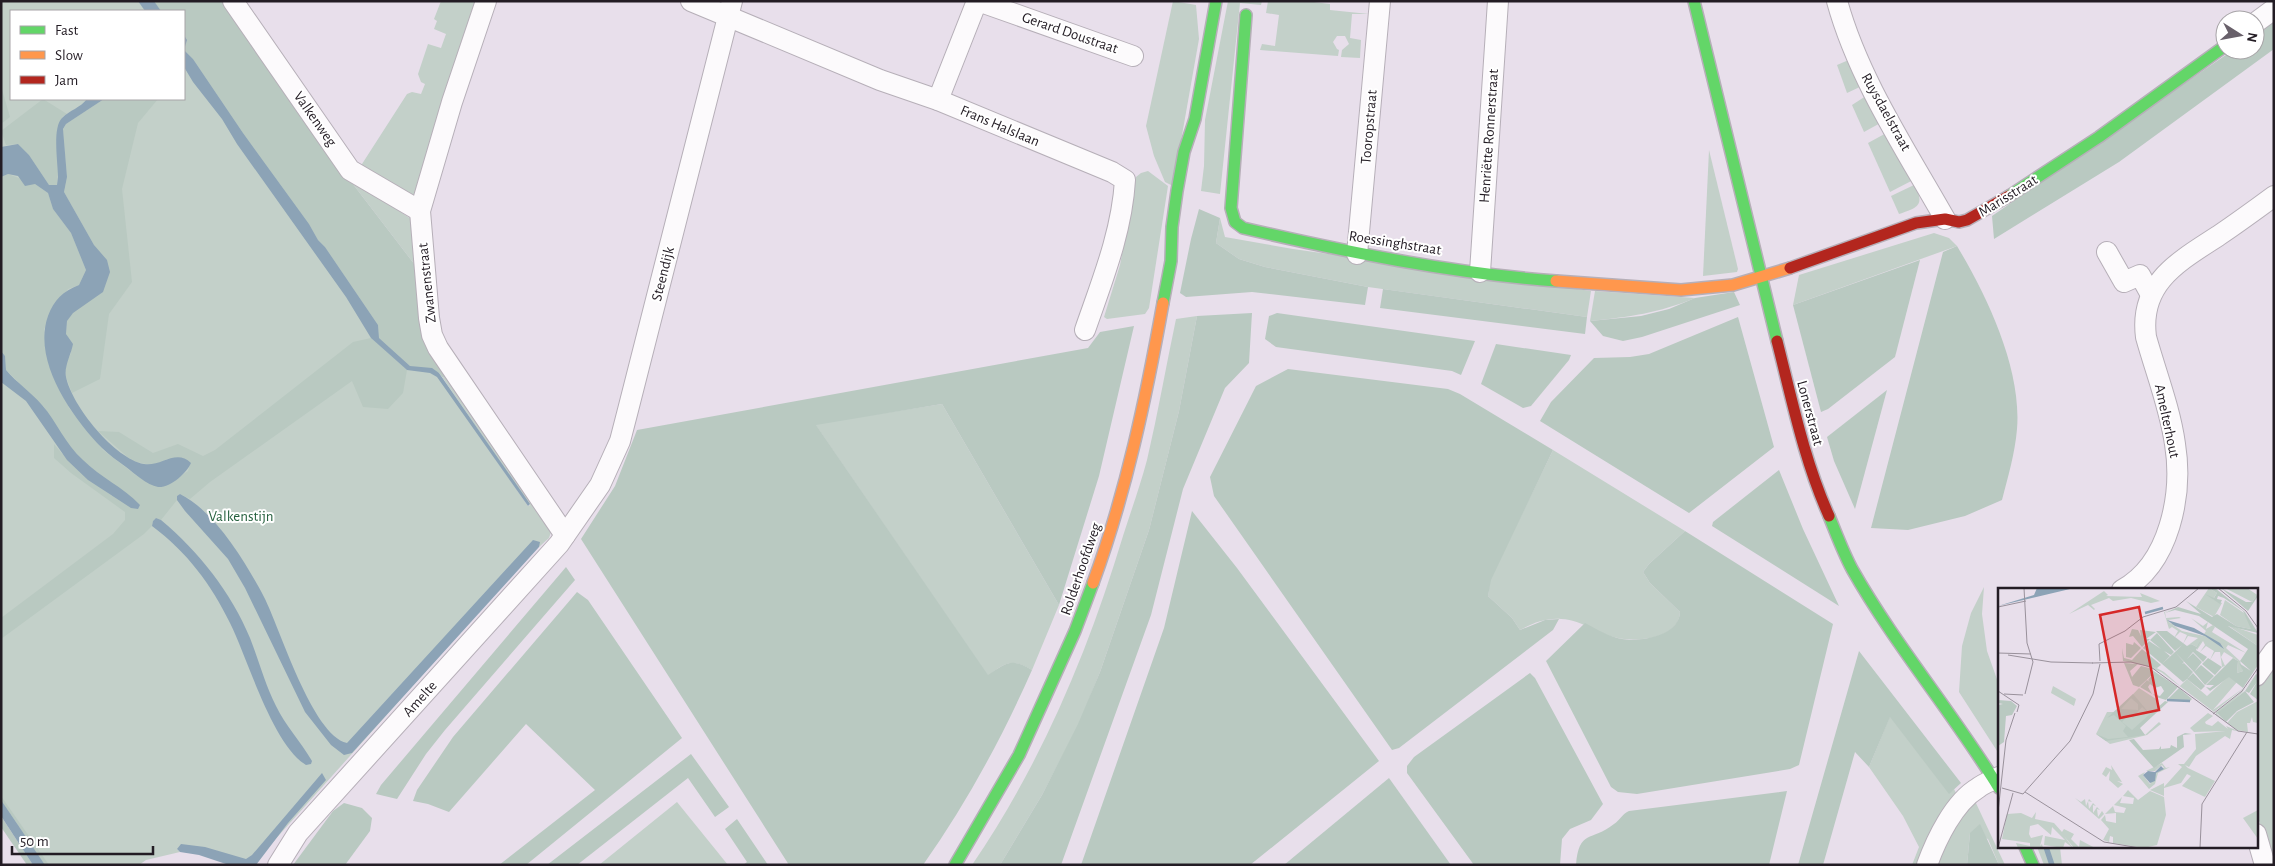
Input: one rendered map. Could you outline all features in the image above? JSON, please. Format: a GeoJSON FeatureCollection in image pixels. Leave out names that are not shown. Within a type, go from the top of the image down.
{"type":"FeatureCollection","features":[{"type":"Feature","properties":{"kind":"street","name":"Valkenweg"},"geometry":{"type":"LineString","coordinates":[[233,1],[350,170],[420,211]]}},
{"type":"Feature","properties":{"kind":"street","name":"Zwanenstraat"},"geometry":{"type":"LineString","coordinates":[[486,1],[452,102],[420,211],[429,318],[432,335],[438,348],[565,535]]}},
{"type":"Feature","properties":{"kind":"street","name":"Frans Halslaan"},"geometry":{"type":"LineString","coordinates":[[692,1],[731,9],[880,80],[938,100],[1112,172],[1125,180],[1124,196],[1116,236],[1085,330]]}},
{"type":"Feature","properties":{"kind":"street","name":"Gerard Doustraat"},"geometry":{"type":"LineString","coordinates":[[938,100],[977,1],[1133,56]]}},
{"type":"Feature","properties":{"kind":"street","name":"Rolderhoofdweg"},"geometry":{"type":"LineString","coordinates":[[955,865],[1019,755],[1042,707],[1075,631],[1104,554],[1144,408],[1171,261],[1172,227],[1177,191],[1184,152],[1195,120],[1216,1]]}},
{"type":"Feature","properties":{"kind":"street","name":"Tooropstraat"},"geometry":{"type":"LineString","coordinates":[[1357,254],[1380,1]]}},
{"type":"Feature","properties":{"kind":"street","name":"Henriëtte Ronnerstraat"},"geometry":{"type":"LineString","coordinates":[[1480,272],[1498,1]]}},
{"type":"Feature","properties":{"kind":"street","name":"Lonerstraat"},"geometry":{"type":"LineString","coordinates":[[1694,1],[1800,435],[1814,482],[1831,526],[1850,567],[1887,626],[1998,782]]}},
{"type":"Feature","properties":{"kind":"street","name":"Ruysdaelstraat"},"geometry":{"type":"LineString","coordinates":[[1837,1],[1848,38],[1871,87],[1945,219]]}},
{"type":"Feature","properties":{"kind":"street"},"geometry":{"type":"LineString","coordinates":[[2268,1],[2274,9]]}},
{"type":"Feature","properties":{"kind":"street","name":"Steendijk"},"geometry":{"type":"LineString","coordinates":[[565,535],[600,485],[620,441],[731,9]]}},
{"type":"Feature","properties":{"kind":"street","name":"Roessinghstraat"},"geometry":{"type":"LineString","coordinates":[[1246,14],[1231,199],[1232,216],[1235,222],[1243,228],[1357,254],[1514,278],[1681,290],[1733,285],[1761,278]]}},
{"type":"Feature","properties":{"kind":"street","name":"Marisstraat"},"geometry":{"type":"LineString","coordinates":[[1761,278],[1902,227],[1945,219],[1959,222],[1967,220],[1990,208],[2072,156],[2137,112],[2215,54]]}},
{"type":"Feature","properties":{"kind":"street","name":"Rolderhoofdweg"},"geometry":{"type":"LineString","coordinates":[[1195,120],[1199,144]]}},
{"type":"Feature","properties":{"kind":"street","name":"Amelterhout"},"geometry":{"type":"LineString","coordinates":[[2124,588],[2153,561],[2164,541],[2172,519],[2177,485],[2174,438],[2146,338],[2144,320],[2151,295],[2162,278],[2181,260],[2250,215],[2274,196]]}},
{"type":"Feature","properties":{"kind":"street","name":"Rolderhoofdweg"},"geometry":{"type":"LineString","coordinates":[[1171,261],[1182,237]]}},
{"type":"Feature","properties":{"kind":"street"},"geometry":{"type":"LineString","coordinates":[[2108,252],[2124,282],[2140,275],[2151,295]]}},
{"type":"Feature","properties":{"kind":"street","name":"Amelte"},"geometry":{"type":"LineString","coordinates":[[278,865],[298,833],[565,535]]}},
{"type":"Feature","properties":{"kind":"street"},"geometry":{"type":"LineString","coordinates":[[2258,673],[2274,651]]}},
{"type":"Feature","properties":{"kind":"street"},"geometry":{"type":"LineString","coordinates":[[1927,865],[1947,822],[1966,798],[1977,788],[1998,782]]}},
{"type":"Feature","properties":{"kind":"street"},"geometry":{"type":"LineString","coordinates":[[2258,841],[2265,865]]}},
{"type":"Feature","properties":{"kind":"street"},"geometry":{"type":"LineString","coordinates":[[2025,848],[2033,865]]}},
{"type":"Feature","properties":{"kind":"green space","name":"Valkenstijn"},"geometry":{"type":"Polygon","coordinates":[[[1,1],[177,1],[183,10],[10,10],[10,100],[185,100],[185,12],[528,506],[530,505],[442,377],[449,379],[551,532],[549,538],[539,547],[539,545],[255,862],[177,849],[180,852],[146,860],[139,865],[39,865],[1,807],[1,1]]]}},
{"type":"Feature","properties":{"kind":"green space"},"geometry":{"type":"Polygon","coordinates":[[[441,1],[478,1],[418,194],[408,197],[361,168],[407,94],[412,92],[421,94],[425,84],[421,82],[418,74],[428,44],[441,48],[446,34],[434,29],[437,21],[434,19],[441,1]]]}},
{"type":"Feature","properties":{"kind":"green space"},"geometry":{"type":"Polygon","coordinates":[[[1173,1],[1196,5],[1199,39],[1173,186],[1165,182],[1154,156],[1146,126],[1173,1]]]}},
{"type":"Feature","properties":{"kind":"green space"},"geometry":{"type":"Polygon","coordinates":[[[1228,1],[1262,1],[1261,5],[1240,3],[1220,194],[1201,191],[1204,166],[1205,120],[1228,1]]]}},
{"type":"Feature","properties":{"kind":"green space"},"geometry":{"type":"Polygon","coordinates":[[[1268,1],[1306,1],[1330,4],[1330,10],[1369,14],[1352,14],[1350,38],[1361,40],[1360,58],[1341,57],[1342,50],[1349,44],[1345,36],[1337,36],[1333,42],[1339,50],[1338,56],[1260,50],[1262,44],[1275,46],[1279,15],[1266,13],[1268,1]]]}},
{"type":"Feature","properties":{"kind":"green space"},"geometry":{"type":"Polygon","coordinates":[[[1851,59],[1864,85],[1847,93],[1837,65],[1851,59]]]}},
{"type":"Feature","properties":{"kind":"green space"},"geometry":{"type":"Polygon","coordinates":[[[1869,94],[1884,121],[1864,132],[1852,105],[1869,94]]]}},
{"type":"Feature","properties":{"kind":"green space"},"geometry":{"type":"Polygon","coordinates":[[[1890,131],[1917,178],[1890,192],[1868,143],[1890,131]]]}},
{"type":"Feature","properties":{"kind":"green space"},"geometry":{"type":"Polygon","coordinates":[[[1709,150],[1738,269],[1737,272],[1703,276],[1709,150]]]}},
{"type":"Feature","properties":{"kind":"green space"},"geometry":{"type":"Polygon","coordinates":[[[1148,171],[1168,186],[1149,308],[1145,314],[1107,319],[1104,317],[1120,265],[1136,177],[1148,171]]]}},
{"type":"Feature","properties":{"kind":"green space"},"geometry":{"type":"Polygon","coordinates":[[[346,175],[414,221],[415,265],[346,175]]]}},
{"type":"Feature","properties":{"kind":"green space"},"geometry":{"type":"Polygon","coordinates":[[[1914,185],[1919,197],[1918,205],[1911,210],[1899,214],[1891,196],[1914,185]]]}},
{"type":"Feature","properties":{"kind":"green space"},"geometry":{"type":"Polygon","coordinates":[[[1220,218],[1225,237],[1293,249],[1591,291],[1587,317],[1368,287],[1265,267],[1239,259],[1216,243],[1220,218]]]}},
{"type":"Feature","properties":{"kind":"green space"},"geometry":{"type":"Polygon","coordinates":[[[1934,233],[1949,238],[1957,246],[1793,305],[1799,275],[1934,233]]]}},
{"type":"Feature","properties":{"kind":"green space"},"geometry":{"type":"Polygon","coordinates":[[[1595,291],[1695,298],[1644,314],[1590,321],[1595,291]]]}},
{"type":"Feature","properties":{"kind":"green space"},"geometry":{"type":"Polygon","coordinates":[[[1197,316],[1179,411],[1149,530],[1100,672],[1079,724],[1042,795],[1000,865],[972,865],[1020,787],[1041,747],[1078,664],[1109,579],[1147,460],[1176,319],[1197,316]]]}},
{"type":"Feature","properties":{"kind":"green space"},"geometry":{"type":"Polygon","coordinates":[[[942,404],[1059,605],[1032,670],[1019,664],[1009,663],[999,667],[988,676],[815,424],[942,404]]]}},
{"type":"Feature","properties":{"kind":"green space"},"geometry":{"type":"Polygon","coordinates":[[[1553,450],[1685,531],[1649,564],[1643,572],[1650,583],[1680,612],[1674,627],[1667,632],[1650,638],[1624,639],[1616,638],[1577,622],[1555,619],[1540,621],[1520,630],[1512,618],[1488,596],[1490,580],[1553,450]]]}},
{"type":"Feature","properties":{"kind":"green space"},"geometry":{"type":"Polygon","coordinates":[[[1984,587],[1982,614],[1987,651],[1998,682],[1998,752],[1959,692],[1962,646],[1971,613],[1984,587]]]}},
{"type":"Feature","properties":{"kind":"green space"},"geometry":{"type":"Polygon","coordinates":[[[2274,664],[2274,865],[2258,818],[2258,687],[2274,664]]]}},
{"type":"Feature","properties":{"kind":"green space"},"geometry":{"type":"Polygon","coordinates":[[[1890,716],[1949,793],[1954,789],[1958,797],[1920,865],[1912,865],[1919,847],[1903,816],[1869,767],[1890,716]]]}},
{"type":"Feature","properties":{"kind":"green space"},"geometry":{"type":"Polygon","coordinates":[[[1975,801],[2005,865],[1999,865],[1988,839],[1970,833],[1967,865],[1935,865],[1953,825],[1975,801]]]}},
{"type":"Feature","properties":{"kind":"green space"},"geometry":{"type":"Polygon","coordinates":[[[677,802],[728,865],[599,865],[677,802]]]}},
{"type":"Feature","properties":{"kind":"green space"},"geometry":{"type":"Polygon","coordinates":[[[2037,848],[2060,848],[2062,865],[2044,865],[2037,848]]]}},
{"type":"Feature","properties":{"kind":"shaded area"},"geometry":{"type":"Polygon","coordinates":[[[154,1],[225,1],[346,175],[415,265],[449,379],[442,377],[439,373],[410,366],[379,338],[378,325],[193,59],[185,51],[187,40],[185,37],[185,10],[160,10],[154,1]]]}},
{"type":"Feature","properties":{"kind":"shaded area"},"geometry":{"type":"Polygon","coordinates":[[[2274,19],[2274,49],[2265,56],[2265,26],[2274,19]]]}},
{"type":"Feature","properties":{"kind":"shaded area"},"geometry":{"type":"Polygon","coordinates":[[[2218,60],[2259,60],[2119,162],[1994,239],[1992,216],[2218,60]]]}},
{"type":"Feature","properties":{"kind":"shaded area"},"geometry":{"type":"Polygon","coordinates":[[[1,86],[10,117],[1,124],[1,86]]]}},
{"type":"Feature","properties":{"kind":"shaded area"},"geometry":{"type":"Polygon","coordinates":[[[42,100],[67,114],[62,117],[57,185],[49,185],[29,155],[18,144],[6,145],[1,131],[42,100]]]}},
{"type":"Feature","properties":{"kind":"shaded area"},"geometry":{"type":"Polygon","coordinates":[[[102,100],[157,100],[138,123],[122,189],[132,282],[109,314],[100,379],[72,393],[66,377],[66,364],[71,353],[66,334],[67,321],[103,257],[94,245],[64,192],[67,177],[63,130],[66,124],[102,100]]]}},
{"type":"Feature","properties":{"kind":"shaded area"},"geometry":{"type":"Polygon","coordinates":[[[8,174],[35,184],[48,193],[53,209],[71,233],[86,270],[79,285],[68,289],[44,329],[49,364],[69,408],[103,450],[137,476],[167,485],[188,471],[190,463],[167,459],[158,464],[132,461],[98,431],[119,432],[153,453],[178,444],[203,456],[215,450],[353,342],[371,338],[407,370],[403,393],[388,409],[363,407],[352,381],[210,482],[190,499],[180,494],[177,496],[177,500],[161,520],[156,518],[152,526],[144,534],[1,639],[1,618],[113,534],[125,520],[125,512],[71,473],[54,458],[54,444],[81,472],[112,496],[100,475],[81,459],[65,441],[44,407],[6,370],[5,356],[1,351],[1,177],[8,174]]]}},
{"type":"Feature","properties":{"kind":"shaded area"},"geometry":{"type":"Polygon","coordinates":[[[1199,209],[1220,218],[1216,243],[1239,259],[1265,267],[1368,287],[1365,305],[1252,292],[1186,297],[1180,293],[1199,209]]]}},
{"type":"Feature","properties":{"kind":"shaded area"},"geometry":{"type":"Polygon","coordinates":[[[1957,246],[1980,287],[1990,310],[2008,358],[2014,382],[2017,429],[2013,456],[2002,500],[1965,516],[1908,530],[1871,528],[1943,252],[1957,246]]]}},
{"type":"Feature","properties":{"kind":"shaded area"},"geometry":{"type":"Polygon","coordinates":[[[1920,260],[1895,357],[1828,409],[1821,412],[1793,305],[1920,260]]]}},
{"type":"Feature","properties":{"kind":"shaded area"},"geometry":{"type":"Polygon","coordinates":[[[1383,289],[1587,317],[1585,334],[1380,308],[1383,289]]]}},
{"type":"Feature","properties":{"kind":"shaded area"},"geometry":{"type":"Polygon","coordinates":[[[1734,292],[1740,305],[1642,337],[1623,341],[1603,336],[1590,321],[1641,316],[1669,309],[1695,298],[1734,292]]]}},
{"type":"Feature","properties":{"kind":"shaded area"},"geometry":{"type":"Polygon","coordinates":[[[1252,313],[1249,363],[1225,388],[1183,489],[1151,615],[1061,865],[1000,865],[1042,795],[1078,724],[1100,672],[1149,530],[1179,411],[1197,316],[1252,313]]]}},
{"type":"Feature","properties":{"kind":"shaded area"},"geometry":{"type":"Polygon","coordinates":[[[1277,313],[1475,341],[1461,375],[1452,371],[1276,347],[1265,339],[1269,316],[1277,313]]]}},
{"type":"Feature","properties":{"kind":"shaded area"},"geometry":{"type":"Polygon","coordinates":[[[1738,317],[1774,447],[1689,513],[1540,421],[1551,402],[1594,358],[1630,357],[1649,354],[1738,317]]]}},
{"type":"Feature","properties":{"kind":"shaded area"},"geometry":{"type":"Polygon","coordinates":[[[1134,326],[1099,476],[1059,605],[942,404],[816,425],[988,675],[1009,663],[1019,664],[1032,670],[982,770],[954,818],[923,865],[789,865],[581,539],[615,486],[637,430],[1088,348],[1100,332],[1134,326]]]}},
{"type":"Feature","properties":{"kind":"shaded area"},"geometry":{"type":"Polygon","coordinates":[[[1496,344],[1571,355],[1569,360],[1531,406],[1523,408],[1481,384],[1496,344]]]}},
{"type":"Feature","properties":{"kind":"shaded area"},"geometry":{"type":"Polygon","coordinates":[[[1288,369],[1448,389],[1460,394],[1553,450],[1491,580],[1488,596],[1512,618],[1520,630],[1545,620],[1559,619],[1553,630],[1399,748],[1392,750],[1214,496],[1210,477],[1256,386],[1288,369]]]}},
{"type":"Feature","properties":{"kind":"shaded area"},"geometry":{"type":"Polygon","coordinates":[[[1887,390],[1855,509],[1834,461],[1827,437],[1887,390]]]}},
{"type":"Feature","properties":{"kind":"shaded area"},"geometry":{"type":"Polygon","coordinates":[[[1779,470],[1803,529],[1839,606],[1712,526],[1713,522],[1779,470]]]}},
{"type":"Feature","properties":{"kind":"shaded area"},"geometry":{"type":"Polygon","coordinates":[[[1192,511],[1237,568],[1379,761],[1250,865],[1081,865],[1164,628],[1192,511]]]}},
{"type":"Feature","properties":{"kind":"shaded area"},"geometry":{"type":"Polygon","coordinates":[[[1685,531],[1833,624],[1799,765],[1790,769],[1637,794],[1618,792],[1611,787],[1546,661],[1585,623],[1613,636],[1630,640],[1658,636],[1673,627],[1678,620],[1680,612],[1650,583],[1643,572],[1649,564],[1685,531]]]}},
{"type":"Feature","properties":{"kind":"shaded area"},"geometry":{"type":"Polygon","coordinates":[[[566,567],[575,580],[445,730],[426,754],[397,799],[376,794],[381,785],[566,567]]]}},
{"type":"Feature","properties":{"kind":"shaded area"},"geometry":{"type":"Polygon","coordinates":[[[577,592],[588,600],[682,738],[526,865],[499,865],[595,790],[526,724],[449,812],[428,804],[413,801],[417,790],[453,737],[577,592]]]}},
{"type":"Feature","properties":{"kind":"shaded area"},"geometry":{"type":"Polygon","coordinates":[[[1859,651],[1961,783],[1949,794],[1890,717],[1869,767],[1855,752],[1823,865],[1798,865],[1859,651]]]}},
{"type":"Feature","properties":{"kind":"shaded area"},"geometry":{"type":"Polygon","coordinates":[[[1530,673],[1535,678],[1603,804],[1591,820],[1570,829],[1562,839],[1560,865],[1474,865],[1407,773],[1407,766],[1414,757],[1530,673]]]}},
{"type":"Feature","properties":{"kind":"shaded area"},"geometry":{"type":"Polygon","coordinates":[[[691,754],[729,807],[715,817],[688,778],[577,865],[547,865],[691,754]]]}},
{"type":"Feature","properties":{"kind":"shaded area"},"geometry":{"type":"Polygon","coordinates":[[[1389,778],[1451,865],[1284,865],[1389,778]]]}},
{"type":"Feature","properties":{"kind":"shaded area"},"geometry":{"type":"Polygon","coordinates":[[[1787,791],[1769,865],[1576,865],[1583,841],[1606,829],[1629,811],[1787,791]]]}},
{"type":"Feature","properties":{"kind":"shaded area"},"geometry":{"type":"Polygon","coordinates":[[[1,796],[49,865],[45,865],[1,800],[1,796]]]}},
{"type":"Feature","properties":{"kind":"shaded area"},"geometry":{"type":"Polygon","coordinates":[[[344,803],[362,808],[372,818],[370,831],[345,865],[293,865],[333,811],[344,803]]]}},
{"type":"Feature","properties":{"kind":"shaded area"},"geometry":{"type":"Polygon","coordinates":[[[1,816],[33,865],[27,865],[1,827],[1,816]]]}},
{"type":"Feature","properties":{"kind":"shaded area"},"geometry":{"type":"Polygon","coordinates":[[[737,819],[768,865],[743,865],[747,862],[725,829],[737,819]]]}},
{"type":"Feature","properties":{"kind":"shaded area"},"geometry":{"type":"Polygon","coordinates":[[[1980,824],[1999,865],[1967,865],[1970,833],[1980,824]]]}},
{"type":"Feature","properties":{"kind":"water"},"geometry":{"type":"Polygon","coordinates":[[[138,1],[154,1],[160,10],[144,10],[138,1]]]}},
{"type":"Feature","properties":{"kind":"water"},"geometry":{"type":"Polygon","coordinates":[[[185,51],[193,59],[378,325],[379,338],[410,366],[432,368],[439,373],[530,504],[528,506],[437,377],[430,373],[407,370],[371,338],[346,297],[237,144],[222,119],[185,69],[185,51]]]}},
{"type":"Feature","properties":{"kind":"water"},"geometry":{"type":"Polygon","coordinates":[[[86,100],[102,100],[66,124],[63,129],[67,177],[64,192],[94,245],[107,260],[110,272],[103,292],[73,313],[67,321],[66,334],[73,344],[67,365],[66,377],[70,389],[86,416],[108,442],[120,452],[144,464],[180,457],[191,463],[178,479],[163,487],[154,486],[145,481],[105,451],[79,421],[58,387],[45,351],[44,333],[48,316],[53,305],[60,297],[68,290],[79,285],[86,270],[71,233],[53,209],[48,193],[35,184],[25,186],[18,176],[8,174],[1,177],[1,147],[18,144],[29,155],[49,185],[57,185],[57,129],[65,115],[86,100]]]}},
{"type":"Feature","properties":{"kind":"water"},"geometry":{"type":"Polygon","coordinates":[[[1,351],[5,356],[6,370],[42,405],[77,454],[140,505],[138,509],[131,508],[88,480],[67,460],[26,401],[1,382],[1,351]]]}},
{"type":"Feature","properties":{"kind":"water"},"geometry":{"type":"Polygon","coordinates":[[[180,494],[205,512],[239,554],[264,597],[298,679],[310,701],[334,736],[347,743],[533,540],[540,542],[539,547],[352,753],[344,755],[331,745],[305,712],[245,588],[228,559],[177,500],[177,496],[180,494]]]}},
{"type":"Feature","properties":{"kind":"water"},"geometry":{"type":"Polygon","coordinates":[[[156,518],[161,520],[188,545],[224,589],[250,638],[276,706],[312,761],[311,764],[306,765],[282,739],[262,700],[223,609],[206,582],[187,558],[152,526],[156,518]]]}},
{"type":"Feature","properties":{"kind":"water"},"geometry":{"type":"Polygon","coordinates":[[[322,773],[326,780],[288,823],[256,865],[229,865],[199,855],[180,852],[177,849],[181,844],[205,847],[246,859],[252,855],[322,773]]]}},
{"type":"Feature","properties":{"kind":"water"},"geometry":{"type":"Polygon","coordinates":[[[1,800],[45,865],[33,865],[1,816],[1,800]]]}},
{"type":"Feature","properties":{"kind":"waterway"},"geometry":{"type":"LineString","coordinates":[[2046,848],[2052,865]]}},
{"type":"Feature","properties":{"kind":"traffic: fast"},"geometry":{"type":"LineString","coordinates":[[1163,303],[1171,261],[1172,227],[1177,191],[1184,152],[1195,119],[1216,1]]}},
{"type":"Feature","properties":{"kind":"traffic: fast"},"geometry":{"type":"LineString","coordinates":[[1694,1],[1777,341]]}},
{"type":"Feature","properties":{"kind":"traffic: fast"},"geometry":{"type":"LineString","coordinates":[[1246,15],[1231,208],[1235,222],[1243,228],[1398,260],[1477,273],[1556,281]]}},
{"type":"Feature","properties":{"kind":"traffic: fast"},"geometry":{"type":"LineString","coordinates":[[2009,196],[2099,137],[2215,53]]}},
{"type":"Feature","properties":{"kind":"traffic: fast"},"geometry":{"type":"LineString","coordinates":[[1829,516],[1849,563],[1869,597],[1998,786]]}},
{"type":"Feature","properties":{"kind":"traffic: fast"},"geometry":{"type":"LineString","coordinates":[[955,865],[1019,755],[1075,631],[1093,583]]}},
{"type":"Feature","properties":{"kind":"traffic: fast"},"geometry":{"type":"LineString","coordinates":[[2025,848],[2033,865]]}},
{"type":"Feature","properties":{"kind":"traffic: slow"},"geometry":{"type":"LineString","coordinates":[[1556,281],[1681,290],[1733,285],[1790,268]]}},
{"type":"Feature","properties":{"kind":"traffic: slow"},"geometry":{"type":"LineString","coordinates":[[1093,583],[1105,549],[1134,445],[1163,303]]}},
{"type":"Feature","properties":{"kind":"traffic: jam"},"geometry":{"type":"LineString","coordinates":[[1790,268],[1916,223],[1945,219],[1959,222],[1967,220],[2009,196]]}},
{"type":"Feature","properties":{"kind":"traffic: jam"},"geometry":{"type":"LineString","coordinates":[[1777,341],[1793,408],[1812,473],[1829,516]]}}]}
